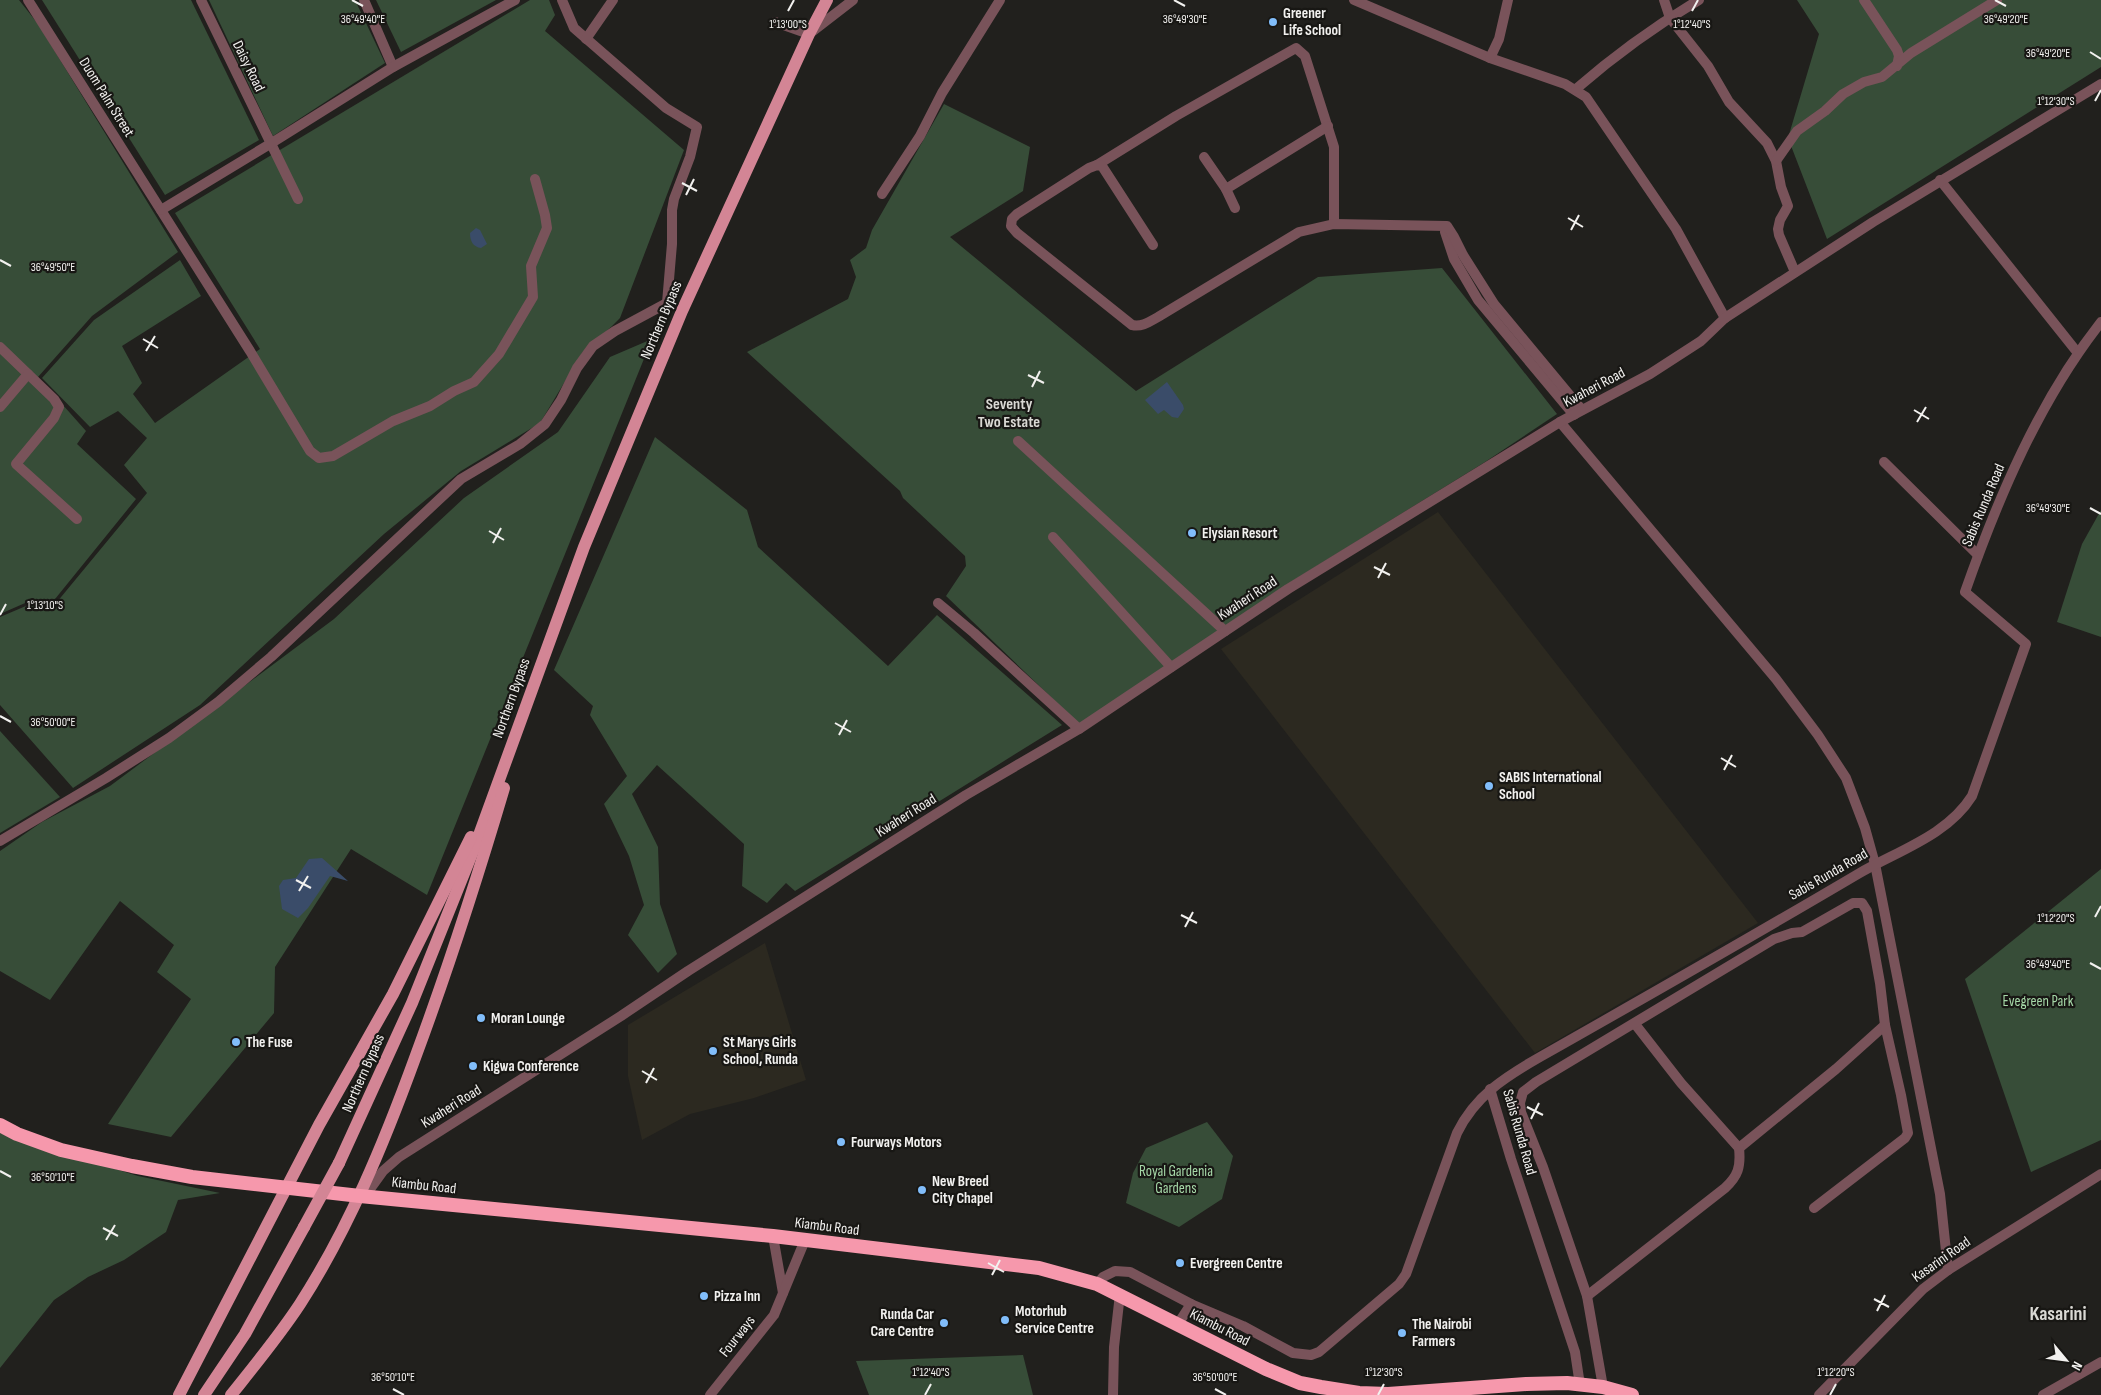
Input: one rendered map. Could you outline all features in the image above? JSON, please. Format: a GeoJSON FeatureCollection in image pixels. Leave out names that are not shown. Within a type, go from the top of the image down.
{"type":"FeatureCollection","features":[{"type":"Feature","properties":{"kind":"highway","name":"Kiambu Road"},"geometry":{"type":"LineString","coordinates":[[0,1125],[17,1134],[61,1150],[132,1166],[192,1176],[362,1196],[773,1236],[1039,1268],[1097,1284],[1266,1369],[1320,1388],[1359,1393],[1388,1394],[1526,1384],[1580,1385],[1603,1387],[1632,1395]]}},
{"type":"Feature","properties":{"kind":"main road","name":"Northern Bypass"},"geometry":{"type":"LineString","coordinates":[[204,1395],[245,1334],[339,1163],[412,1003],[492,800],[584,547],[682,311],[809,34],[827,0]]}},
{"type":"Feature","properties":{"kind":"main road"},"geometry":{"type":"LineString","coordinates":[[231,1395],[268,1350],[300,1304],[362,1196],[434,1007],[509,774],[520,722]]}},
{"type":"Feature","properties":{"kind":"main road"},"geometry":{"type":"LineString","coordinates":[[179,1395],[319,1125],[375,1027],[419,944],[466,845],[492,800]]}},
{"type":"Feature","properties":{"kind":"street","name":"Duom Palm Street"},"geometry":{"type":"LineString","coordinates":[[28,0],[310,451],[319,458],[333,456],[392,421],[430,406],[454,391],[474,382],[499,354],[533,296],[530,266],[547,228],[546,215],[535,179]]}},
{"type":"Feature","properties":{"kind":"street","name":"Daisy Road"},"geometry":{"type":"LineString","coordinates":[[201,0],[298,200]]}},
{"type":"Feature","properties":{"kind":"street"},"geometry":{"type":"LineString","coordinates":[[364,0],[393,66]]}},
{"type":"Feature","properties":{"kind":"street"},"geometry":{"type":"LineString","coordinates":[[161,210],[393,66],[515,0]]}},
{"type":"Feature","properties":{"kind":"street"},"geometry":{"type":"LineString","coordinates":[[562,0],[574,28],[666,108],[696,127],[690,157],[674,199],[672,210],[672,244],[667,303]]}},
{"type":"Feature","properties":{"kind":"street"},"geometry":{"type":"LineString","coordinates":[[586,39],[613,0]]}},
{"type":"Feature","properties":{"kind":"street"},"geometry":{"type":"LineString","coordinates":[[775,22],[809,34],[853,0]]}},
{"type":"Feature","properties":{"kind":"street"},"geometry":{"type":"LineString","coordinates":[[882,194],[920,136],[942,93],[1000,0]]}},
{"type":"Feature","properties":{"kind":"street"},"geometry":{"type":"LineString","coordinates":[[1354,0],[1490,58],[1576,89],[1586,97],[1676,229],[1725,318]]}},
{"type":"Feature","properties":{"kind":"street"},"geometry":{"type":"LineString","coordinates":[[1490,58],[1499,39],[1508,0]]}},
{"type":"Feature","properties":{"kind":"street"},"geometry":{"type":"LineString","coordinates":[[1664,0],[1670,18],[1708,66],[1729,102],[1767,143],[1776,161],[1781,187],[1788,206],[1778,224],[1779,235],[1795,272]]}},
{"type":"Feature","properties":{"kind":"street"},"geometry":{"type":"LineString","coordinates":[[1576,89],[1606,62],[1699,0]]}},
{"type":"Feature","properties":{"kind":"street"},"geometry":{"type":"LineString","coordinates":[[1864,0],[1894,45],[1899,56],[1897,66]]}},
{"type":"Feature","properties":{"kind":"street"},"geometry":{"type":"LineString","coordinates":[[1776,161],[1797,131],[1825,111],[1843,94],[1864,82],[1882,77],[1911,53],[1997,0]]}},
{"type":"Feature","properties":{"kind":"street"},"geometry":{"type":"LineString","coordinates":[[1894,45],[1911,53]]}},
{"type":"Feature","properties":{"kind":"street"},"geometry":{"type":"LineString","coordinates":[[1334,224],[1335,156],[1328,126],[1305,56],[1296,48],[1089,168],[1017,214],[1012,219],[1011,226],[1132,326],[1140,326],[1158,318],[1300,232],[1334,224],[1440,224],[1446,226],[1454,237],[1482,296],[1578,413]]}},
{"type":"Feature","properties":{"kind":"street","name":"Kwaheri Road"},"geometry":{"type":"LineString","coordinates":[[362,1196],[399,1157],[696,966],[966,795],[1079,729],[1288,589],[1560,422],[1650,374],[1701,341],[1725,318],[1795,272],[1940,180],[2101,84]]}},
{"type":"Feature","properties":{"kind":"street"},"geometry":{"type":"LineString","coordinates":[[1226,189],[1328,126]]}},
{"type":"Feature","properties":{"kind":"street"},"geometry":{"type":"LineString","coordinates":[[1204,157],[1226,189],[1235,208]]}},
{"type":"Feature","properties":{"kind":"street"},"geometry":{"type":"LineString","coordinates":[[1097,164],[1102,166],[1153,245]]}},
{"type":"Feature","properties":{"kind":"street"},"geometry":{"type":"LineString","coordinates":[[1940,180],[2077,352]]}},
{"type":"Feature","properties":{"kind":"street"},"geometry":{"type":"LineString","coordinates":[[667,303],[682,311]]}},
{"type":"Feature","properties":{"kind":"street"},"geometry":{"type":"LineString","coordinates":[[0,841],[169,738],[218,702],[271,657],[461,479],[520,444],[545,424],[561,400],[577,368],[593,346],[615,331],[667,303]]}},
{"type":"Feature","properties":{"kind":"street","name":"Sabis Runda Road"},"geometry":{"type":"LineString","coordinates":[[1580,1385],[1576,1352],[1511,1159],[1490,1089],[1503,1078],[1540,1056],[1875,864],[1937,832],[1965,808],[1972,796],[2026,644],[1965,592],[1978,555],[2031,433],[2077,352],[2101,322]]}},
{"type":"Feature","properties":{"kind":"street"},"geometry":{"type":"LineString","coordinates":[[0,347],[54,399],[59,407],[54,418],[16,464],[77,519]]}},
{"type":"Feature","properties":{"kind":"street"},"geometry":{"type":"LineString","coordinates":[[0,408],[28,374]]}},
{"type":"Feature","properties":{"kind":"street"},"geometry":{"type":"LineString","coordinates":[[1560,422],[1776,679],[1818,735],[1846,778],[1866,828],[1875,864],[1940,1194],[1948,1270]]}},
{"type":"Feature","properties":{"kind":"street"},"geometry":{"type":"LineString","coordinates":[[1018,440],[1225,631]]}},
{"type":"Feature","properties":{"kind":"street"},"geometry":{"type":"LineString","coordinates":[[1884,462],[1978,555]]}},
{"type":"Feature","properties":{"kind":"street"},"geometry":{"type":"LineString","coordinates":[[1053,537],[1171,667]]}},
{"type":"Feature","properties":{"kind":"street"},"geometry":{"type":"LineString","coordinates":[[938,603],[974,632],[1079,729]]}},
{"type":"Feature","properties":{"kind":"street"},"geometry":{"type":"LineString","coordinates":[[1603,1387],[1587,1296],[1543,1167],[1521,1112],[1520,1103],[1524,1092],[1536,1082],[1774,939],[1802,932],[1858,902],[1865,905],[1867,911],[1880,983],[1885,1025],[1901,1095],[1907,1136],[1814,1208]]}},
{"type":"Feature","properties":{"kind":"street"},"geometry":{"type":"LineString","coordinates":[[1587,1296],[1733,1181],[1738,1173],[1740,1163],[1739,1148],[1681,1083],[1635,1024]]}},
{"type":"Feature","properties":{"kind":"street"},"geometry":{"type":"LineString","coordinates":[[1739,1148],[1836,1070],[1885,1025]]}},
{"type":"Feature","properties":{"kind":"street"},"geometry":{"type":"LineString","coordinates":[[1097,1284],[1104,1277],[1115,1272],[1130,1272],[1190,1304],[1243,1326],[1293,1353],[1311,1355],[1319,1352],[1399,1284],[1406,1274],[1458,1133],[1469,1111],[1490,1089]]}},
{"type":"Feature","properties":{"kind":"street","name":"Kasarini Road"},"geometry":{"type":"LineString","coordinates":[[1819,1395],[1923,1289],[1948,1270],[2101,1174]]}},
{"type":"Feature","properties":{"kind":"street"},"geometry":{"type":"LineString","coordinates":[[773,1236],[783,1294]]}},
{"type":"Feature","properties":{"kind":"street","name":"Fourways"},"geometry":{"type":"LineString","coordinates":[[710,1395],[774,1315],[805,1240]]}},
{"type":"Feature","properties":{"kind":"street"},"geometry":{"type":"LineString","coordinates":[[1113,1395],[1114,1347],[1120,1294]]}},
{"type":"Feature","properties":{"kind":"street"},"geometry":{"type":"LineString","coordinates":[[1178,1324],[1190,1304]]}},
{"type":"Feature","properties":{"kind":"street"},"geometry":{"type":"LineString","coordinates":[[2043,1395],[2101,1362]]}},
{"type":"Feature","properties":{"kind":"shaded area","name":"SABIS International School"},"geometry":{"type":"Polygon","coordinates":[[[1438,512],[1758,923],[1535,1053],[1221,649],[1438,512]]]}},
{"type":"Feature","properties":{"kind":"shaded area","name":"St Marys Girls School, Runda"},"geometry":{"type":"Polygon","coordinates":[[[765,943],[806,1080],[754,1098],[690,1114],[642,1140],[628,1076],[628,1025],[765,943]]]}},
{"type":"Feature","properties":{"kind":"green space"},"geometry":{"type":"Polygon","coordinates":[[[0,0],[19,0],[38,24],[178,252],[92,316],[38,377],[86,431],[77,444],[136,499],[51,604],[32,600],[0,614],[0,0]]]}},
{"type":"Feature","properties":{"kind":"green space"},"geometry":{"type":"Polygon","coordinates":[[[42,0],[191,0],[259,140],[165,195],[42,0]]]}},
{"type":"Feature","properties":{"kind":"green space"},"geometry":{"type":"Polygon","coordinates":[[[209,0],[355,0],[385,63],[273,136],[209,0]]]}},
{"type":"Feature","properties":{"kind":"green space"},"geometry":{"type":"Polygon","coordinates":[[[376,0],[496,0],[401,52],[376,0]]]}},
{"type":"Feature","properties":{"kind":"green space"},"geometry":{"type":"Polygon","coordinates":[[[530,0],[549,0],[555,15],[545,31],[684,150],[620,318],[582,353],[540,423],[461,471],[384,534],[200,705],[73,788],[0,705],[0,617],[33,603],[52,608],[147,493],[124,465],[147,438],[118,411],[90,427],[42,378],[94,320],[180,260],[201,296],[122,346],[142,383],[133,394],[155,423],[260,349],[175,213],[530,0]]]}},
{"type":"Feature","properties":{"kind":"green space"},"geometry":{"type":"Polygon","coordinates":[[[1797,0],[2101,0],[2101,67],[1827,239],[1788,138],[1819,34],[1797,0]]]}},
{"type":"Feature","properties":{"kind":"green space"},"geometry":{"type":"Polygon","coordinates":[[[944,104],[1030,147],[1023,191],[950,237],[1136,391],[1318,277],[1442,268],[1557,414],[1485,462],[1294,580],[1080,725],[946,596],[966,566],[965,556],[903,498],[900,491],[747,352],[848,299],[856,277],[850,260],[866,248],[872,230],[944,104]]]}},
{"type":"Feature","properties":{"kind":"green space"},"geometry":{"type":"Polygon","coordinates":[[[652,339],[427,895],[351,849],[275,967],[274,1013],[171,1137],[108,1124],[191,999],[157,972],[174,945],[120,901],[50,1000],[0,971],[0,851],[42,822],[110,786],[334,619],[464,498],[558,432],[610,357],[652,339]]]}},
{"type":"Feature","properties":{"kind":"green space"},"geometry":{"type":"Polygon","coordinates":[[[655,437],[747,510],[758,547],[888,666],[937,615],[1062,725],[795,891],[786,883],[767,903],[742,886],[744,844],[657,765],[632,794],[658,847],[660,904],[677,954],[658,973],[628,935],[644,905],[629,856],[604,804],[627,776],[590,715],[593,706],[554,670],[655,437]]]}},
{"type":"Feature","properties":{"kind":"green space"},"geometry":{"type":"Polygon","coordinates":[[[2101,510],[2101,637],[2057,622],[2082,544],[2101,510]]]}},
{"type":"Feature","properties":{"kind":"green space"},"geometry":{"type":"Polygon","coordinates":[[[0,731],[60,797],[0,833],[0,731]]]}},
{"type":"Feature","properties":{"kind":"green space","name":"Evegreen Park"},"geometry":{"type":"Polygon","coordinates":[[[2101,869],[2101,1140],[2031,1172],[1965,979],[2101,869]]]}},
{"type":"Feature","properties":{"kind":"green space","name":"Royal Gardenia Gardens"},"geometry":{"type":"Polygon","coordinates":[[[1207,1122],[1233,1156],[1222,1199],[1179,1227],[1126,1203],[1133,1173],[1146,1148],[1207,1122]]]}},
{"type":"Feature","properties":{"kind":"green space"},"geometry":{"type":"Polygon","coordinates":[[[0,1133],[138,1176],[220,1193],[178,1200],[166,1232],[124,1260],[88,1277],[54,1300],[0,1368],[0,1133]]]}},
{"type":"Feature","properties":{"kind":"green space"},"geometry":{"type":"Polygon","coordinates":[[[1023,1355],[1033,1395],[869,1395],[856,1361],[1023,1355]]]}},
{"type":"Feature","properties":{"kind":"water"},"geometry":{"type":"Polygon","coordinates":[[[476,228],[480,230],[487,244],[481,248],[474,245],[471,239],[470,233],[476,228]]]}},
{"type":"Feature","properties":{"kind":"water"},"geometry":{"type":"Polygon","coordinates":[[[1167,382],[1183,405],[1184,409],[1178,418],[1172,417],[1164,410],[1158,414],[1145,400],[1167,382]]]}},
{"type":"Feature","properties":{"kind":"water"},"geometry":{"type":"Polygon","coordinates":[[[322,858],[348,881],[330,876],[308,908],[298,918],[282,909],[279,886],[283,880],[296,878],[309,859],[322,858]]]}},
{"type":"Feature","properties":{"kind":"place","name":"Greener Life School"},"geometry":{"type":"Point","coordinates":[1273,22]}},
{"type":"Feature","properties":{"kind":"place","name":"Elysian Resort"},"geometry":{"type":"Point","coordinates":[1192,533]}},
{"type":"Feature","properties":{"kind":"place","name":"SABIS International School"},"geometry":{"type":"Point","coordinates":[1489,786]}},
{"type":"Feature","properties":{"kind":"place","name":"Moran Lounge"},"geometry":{"type":"Point","coordinates":[481,1018]}},
{"type":"Feature","properties":{"kind":"place","name":"The Fuse"},"geometry":{"type":"Point","coordinates":[236,1042]}},
{"type":"Feature","properties":{"kind":"place","name":"St Marys Girls School, Runda"},"geometry":{"type":"Point","coordinates":[713,1051]}},
{"type":"Feature","properties":{"kind":"place","name":"Kigwa Conference"},"geometry":{"type":"Point","coordinates":[473,1066]}},
{"type":"Feature","properties":{"kind":"place","name":"Fourways Motors"},"geometry":{"type":"Point","coordinates":[841,1142]}},
{"type":"Feature","properties":{"kind":"place","name":"New Breed City Chapel"},"geometry":{"type":"Point","coordinates":[922,1190]}},
{"type":"Feature","properties":{"kind":"place","name":"Evergreen Centre"},"geometry":{"type":"Point","coordinates":[1180,1263]}},
{"type":"Feature","properties":{"kind":"place","name":"Pizza Inn"},"geometry":{"type":"Point","coordinates":[704,1296]}},
{"type":"Feature","properties":{"kind":"place","name":"Motorhub Service Centre"},"geometry":{"type":"Point","coordinates":[1005,1320]}},
{"type":"Feature","properties":{"kind":"place","name":"Runda Car Care Centre"},"geometry":{"type":"Point","coordinates":[944,1323]}},
{"type":"Feature","properties":{"kind":"place","name":"The Nairobi Farmers"},"geometry":{"type":"Point","coordinates":[1402,1333]}},
{"type":"Feature","properties":{"kind":"district","name":"Seventy Two Estate"},"geometry":{"type":"Point","coordinates":[1009,412]}},
{"type":"Feature","properties":{"kind":"district","name":"Kasarini"},"geometry":{"type":"Point","coordinates":[2058,1313]}}]}
